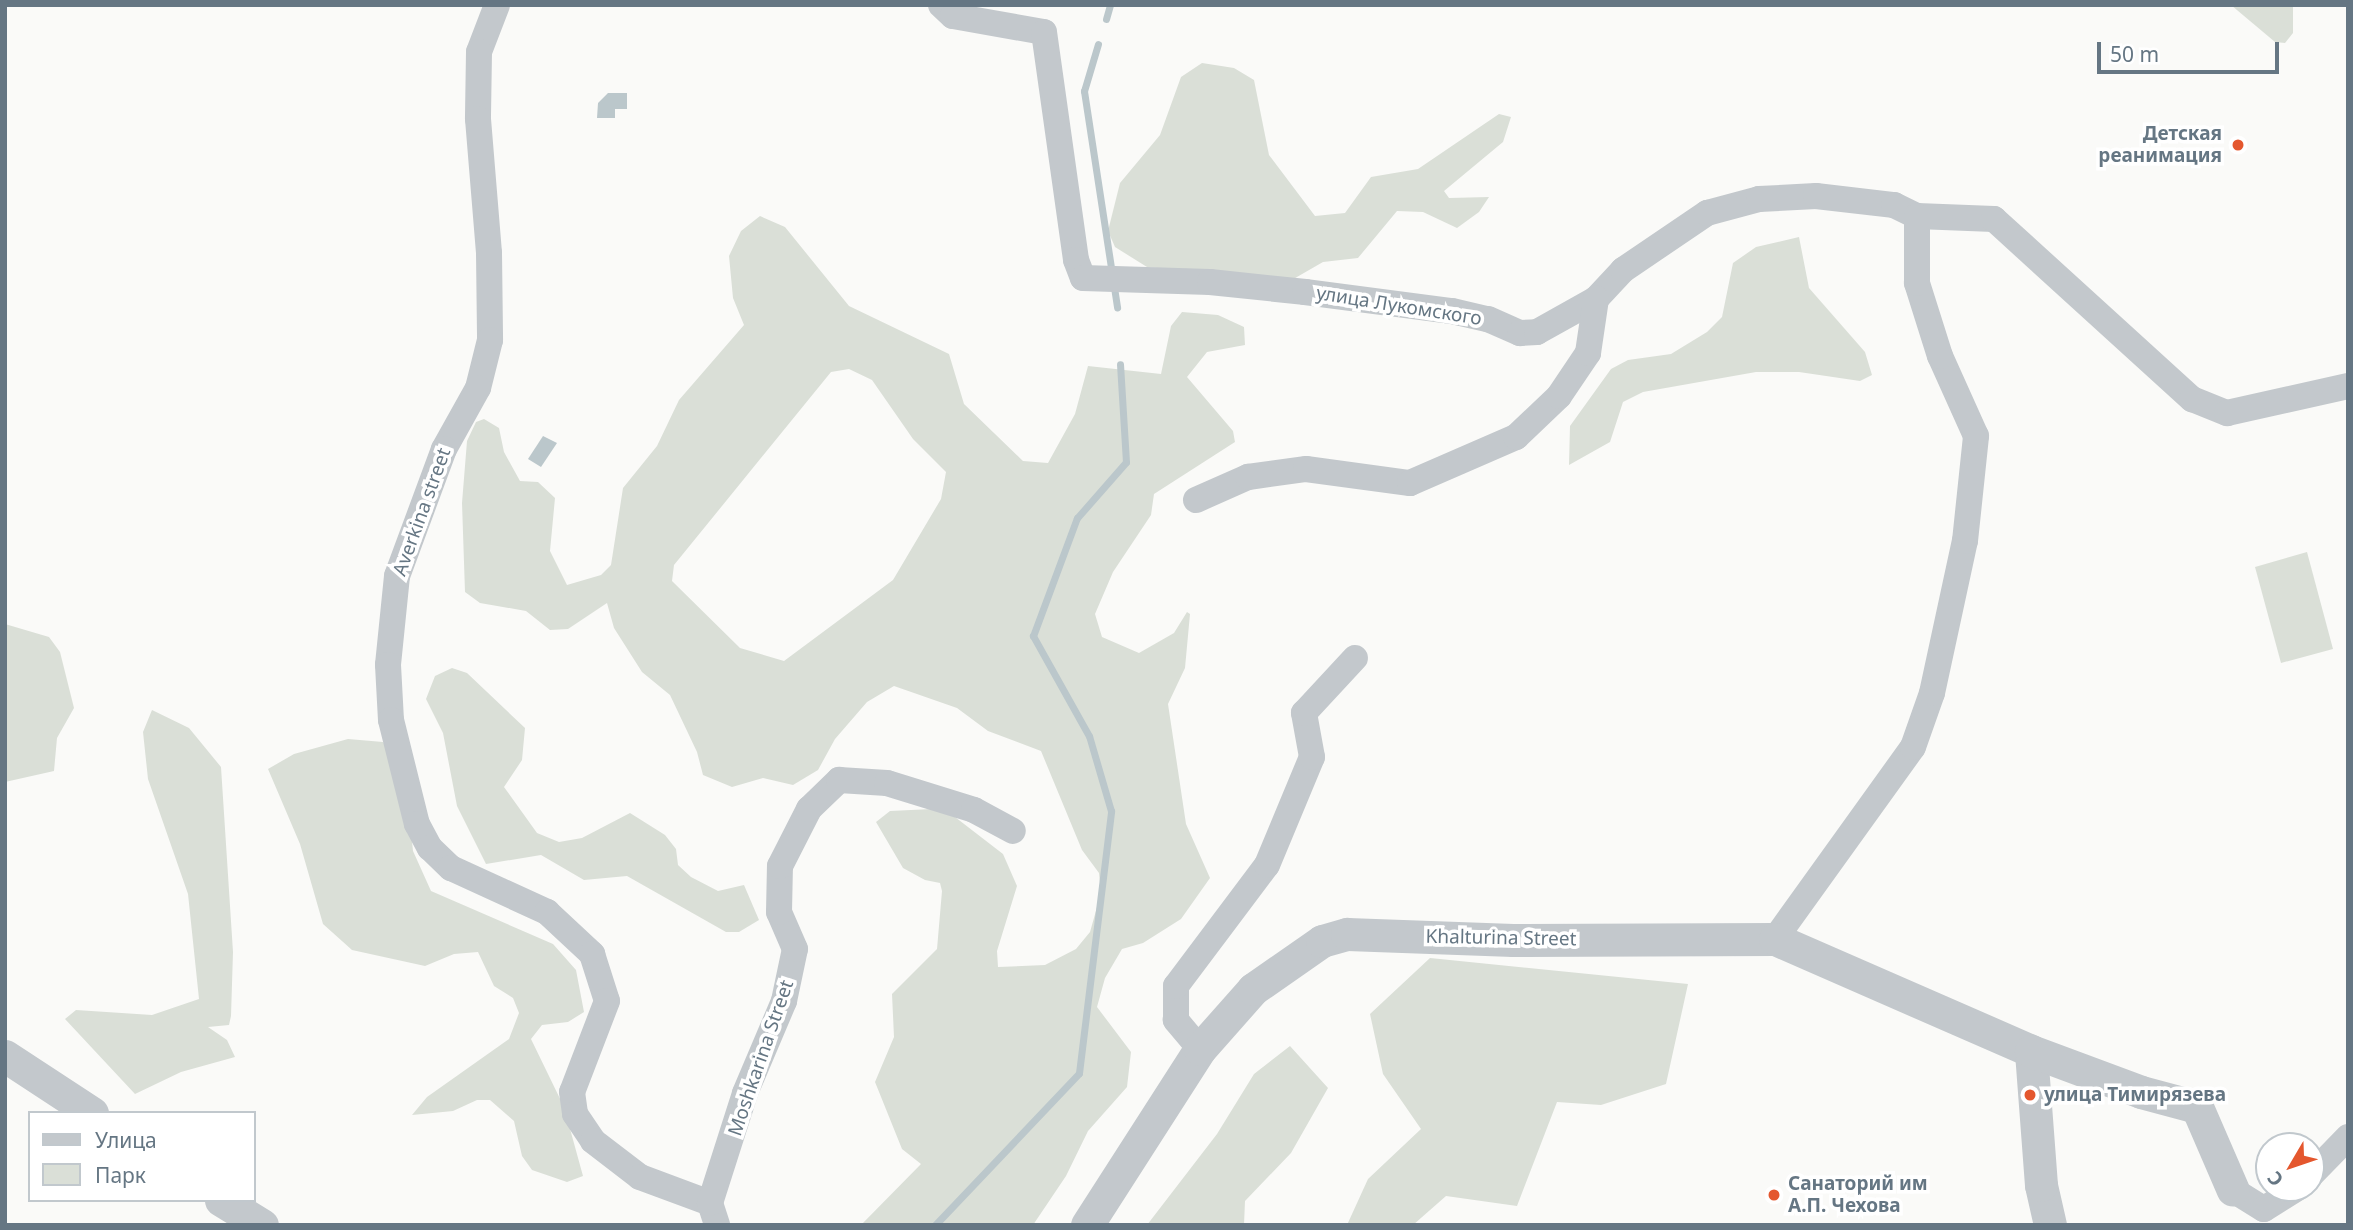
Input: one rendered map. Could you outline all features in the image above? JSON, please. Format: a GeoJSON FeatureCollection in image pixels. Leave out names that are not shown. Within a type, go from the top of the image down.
{"type":"FeatureCollection","features":[{"type":"Feature","properties":{"kind":"street","name":"Averkina street"},"geometry":{"type":"LineString","coordinates":[[497,5],[479,52],[478,119],[489,253],[490,340],[478,388],[444,449],[397,576],[388,665],[391,720],[417,824],[430,848],[451,868],[547,912],[592,954],[607,1001],[572,1092],[575,1114],[593,1141],[640,1177],[713,1214]]}},
{"type":"Feature","properties":{"kind":"street","name":"улица Лукомского"},"geometry":{"type":"LineString","coordinates":[[942,5],[953,16],[968,20],[1007,22],[1044,32],[1076,260],[1083,278],[1210,282],[1452,310],[1488,318],[1520,333],[1537,332],[1596,299],[1623,270],[1707,213],[1749,201],[1816,196],[1895,205],[1917,216],[1994,219],[2192,399],[2227,413],[2348,386]]}},
{"type":"Feature","properties":{"kind":"street"},"geometry":{"type":"LineString","coordinates":[[1775,939],[1913,747],[1932,694],[1965,541],[1976,436],[1940,356],[1917,283],[1917,216]]}},
{"type":"Feature","properties":{"kind":"street"},"geometry":{"type":"LineString","coordinates":[[1196,500],[1248,477],[1306,469],[1410,483],[1516,437],[1559,396],[1588,353],[1596,299]]}},
{"type":"Feature","properties":{"kind":"street"},"geometry":{"type":"LineString","coordinates":[[1200,1049],[1176,1020],[1176,986],[1267,865],[1312,757],[1304,713],[1355,659]]}},
{"type":"Feature","properties":{"kind":"street","name":"Moshkarina Street"},"geometry":{"type":"LineString","coordinates":[[713,1214],[745,1093],[784,1001],[795,949],[779,912],[780,866],[809,809],[839,780],[887,783],[974,810],[1013,831]]}},
{"type":"Feature","properties":{"kind":"street","name":"Khalturina Street"},"geometry":{"type":"LineString","coordinates":[[1087,1225],[1200,1049],[1253,989],[1277,970],[1322,942],[1347,934],[1513,940],[1775,939],[2031,1051],[2141,1092],[2197,1107],[2233,1190]]}},
{"type":"Feature","properties":{"kind":"street"},"geometry":{"type":"LineString","coordinates":[[2031,1051],[2041,1185],[2050,1225]]}},
{"type":"Feature","properties":{"kind":"street"},"geometry":{"type":"LineString","coordinates":[[5,1056],[89,1111]]}},
{"type":"Feature","properties":{"kind":"street"},"geometry":{"type":"LineString","coordinates":[[2325,1161],[2348,1137]]}},
{"type":"Feature","properties":{"kind":"street"},"geometry":{"type":"LineString","coordinates":[[2233,1190],[2264,1209],[2275,1202]]}},
{"type":"Feature","properties":{"kind":"street"},"geometry":{"type":"LineString","coordinates":[[224,1202],[262,1225]]}},
{"type":"Feature","properties":{"kind":"green space"},"geometry":{"type":"Polygon","coordinates":[[[2231,5],[2293,5],[2293,33],[2285,43],[2275,42],[2231,5]]]}},
{"type":"Feature","properties":{"kind":"green space"},"geometry":{"type":"Polygon","coordinates":[[[1202,63],[1234,68],[1254,80],[1269,155],[1315,216],[1345,213],[1371,177],[1418,169],[1499,114],[1511,117],[1503,142],[1444,191],[1449,198],[1489,197],[1479,212],[1457,228],[1423,212],[1397,211],[1358,258],[1323,262],[1290,281],[1147,267],[1115,247],[1108,231],[1120,183],[1160,135],[1181,77],[1202,63]]]}},
{"type":"Feature","properties":{"kind":"green space"},"geometry":{"type":"Polygon","coordinates":[[[760,216],[785,227],[849,306],[949,354],[964,404],[1023,461],[1048,463],[1075,414],[1088,366],[1161,374],[1171,326],[1182,312],[1218,315],[1244,327],[1245,345],[1207,352],[1187,377],[1233,431],[1235,442],[1154,494],[1151,515],[1113,572],[1095,614],[1102,637],[1139,653],[1174,633],[1187,612],[1190,614],[1185,668],[1168,704],[1186,824],[1210,878],[1181,919],[1143,943],[1122,949],[1105,978],[1097,1007],[1131,1052],[1127,1087],[1088,1131],[1066,1176],[1033,1225],[861,1225],[921,1164],[902,1149],[875,1082],[894,1037],[892,994],[937,949],[942,891],[940,883],[925,880],[903,868],[876,822],[890,811],[932,809],[955,817],[1003,854],[1017,886],[997,951],[998,967],[1045,965],[1076,949],[1090,932],[1101,893],[1099,873],[1082,850],[1041,751],[988,731],[957,708],[894,686],[867,702],[835,739],[818,770],[793,785],[763,778],[732,787],[703,775],[697,752],[670,695],[642,672],[614,628],[607,603],[568,629],[550,630],[526,611],[480,603],[465,592],[462,503],[467,441],[476,422],[484,419],[499,428],[504,452],[520,481],[538,482],[555,498],[550,551],[567,585],[601,575],[611,565],[623,488],[657,446],[679,400],[744,325],[733,298],[729,256],[741,231],[760,216]],[[849,369],[831,372],[674,565],[672,581],[740,648],[784,661],[893,580],[941,499],[946,472],[913,439],[872,380],[849,369]]]}},
{"type":"Feature","properties":{"kind":"green space"},"geometry":{"type":"Polygon","coordinates":[[[1799,237],[1809,288],[1865,352],[1872,375],[1860,381],[1799,372],[1756,372],[1643,392],[1623,402],[1610,442],[1569,465],[1570,426],[1611,369],[1628,360],[1671,354],[1707,332],[1722,317],[1733,263],[1756,247],[1799,237]]]}},
{"type":"Feature","properties":{"kind":"green space"},"geometry":{"type":"Polygon","coordinates":[[[2307,552],[2333,649],[2281,663],[2255,567],[2307,552]]]}},
{"type":"Feature","properties":{"kind":"green space"},"geometry":{"type":"Polygon","coordinates":[[[5,624],[49,637],[60,652],[74,708],[57,738],[54,771],[5,782],[5,624]]]}},
{"type":"Feature","properties":{"kind":"green space"},"geometry":{"type":"Polygon","coordinates":[[[452,668],[467,673],[525,728],[522,760],[504,787],[537,833],[559,842],[582,838],[630,813],[665,835],[676,849],[678,865],[691,877],[718,891],[744,885],[759,920],[739,932],[726,932],[627,876],[584,880],[541,855],[486,864],[457,806],[443,733],[426,699],[435,676],[452,668]]]}},
{"type":"Feature","properties":{"kind":"green space"},"geometry":{"type":"Polygon","coordinates":[[[152,710],[189,728],[221,767],[233,952],[231,1016],[229,1025],[208,1027],[227,1040],[235,1057],[181,1072],[135,1094],[65,1019],[76,1010],[152,1015],[199,999],[188,894],[148,779],[143,732],[152,710]]]}},
{"type":"Feature","properties":{"kind":"green space"},"geometry":{"type":"Polygon","coordinates":[[[348,739],[383,742],[405,774],[413,851],[431,891],[553,944],[576,970],[584,1012],[568,1022],[542,1025],[531,1039],[564,1107],[583,1176],[567,1182],[532,1170],[522,1156],[514,1121],[490,1100],[477,1100],[453,1111],[412,1115],[427,1097],[509,1039],[519,1013],[513,998],[494,986],[478,952],[454,954],[425,966],[352,950],[323,924],[300,844],[268,769],[294,754],[348,739]]]}},
{"type":"Feature","properties":{"kind":"green space"},"geometry":{"type":"Polygon","coordinates":[[[1430,958],[1688,984],[1666,1084],[1601,1105],[1557,1102],[1517,1206],[1446,1196],[1413,1225],[1347,1225],[1368,1179],[1421,1129],[1383,1074],[1370,1014],[1430,958]]]}},
{"type":"Feature","properties":{"kind":"green space"},"geometry":{"type":"Polygon","coordinates":[[[1290,1046],[1328,1088],[1291,1153],[1245,1201],[1244,1225],[1147,1225],[1217,1134],[1254,1074],[1290,1046]]]}},
{"type":"Feature","properties":{"kind":"shaded area"},"geometry":{"type":"Polygon","coordinates":[[[608,93],[627,93],[627,109],[615,109],[615,118],[597,118],[598,103],[608,93]]]}},
{"type":"Feature","properties":{"kind":"shaded area"},"geometry":{"type":"Polygon","coordinates":[[[543,436],[557,443],[541,467],[528,459],[543,436]]]}},
{"type":"Feature","properties":{"kind":"waterway"},"geometry":{"type":"LineString","coordinates":[[1106,19],[1110,5]]}},
{"type":"Feature","properties":{"kind":"waterway"},"geometry":{"type":"LineString","coordinates":[[1098,44],[1084,91],[1117,307]]}},
{"type":"Feature","properties":{"kind":"waterway"},"geometry":{"type":"LineString","coordinates":[[935,1225],[1079,1073],[1111,811],[1089,736],[1033,636],[1077,518],[1126,462],[1120,364]]}},
{"type":"Feature","properties":{"kind":"place","name":"Детская реанимация"},"geometry":{"type":"Point","coordinates":[2238,145]}},
{"type":"Feature","properties":{"kind":"place","name":"улица Тимирязева"},"geometry":{"type":"Point","coordinates":[2030,1095]}},
{"type":"Feature","properties":{"kind":"place","name":"Санаторий им А.П. Чехова"},"geometry":{"type":"Point","coordinates":[1774,1195]}}]}
